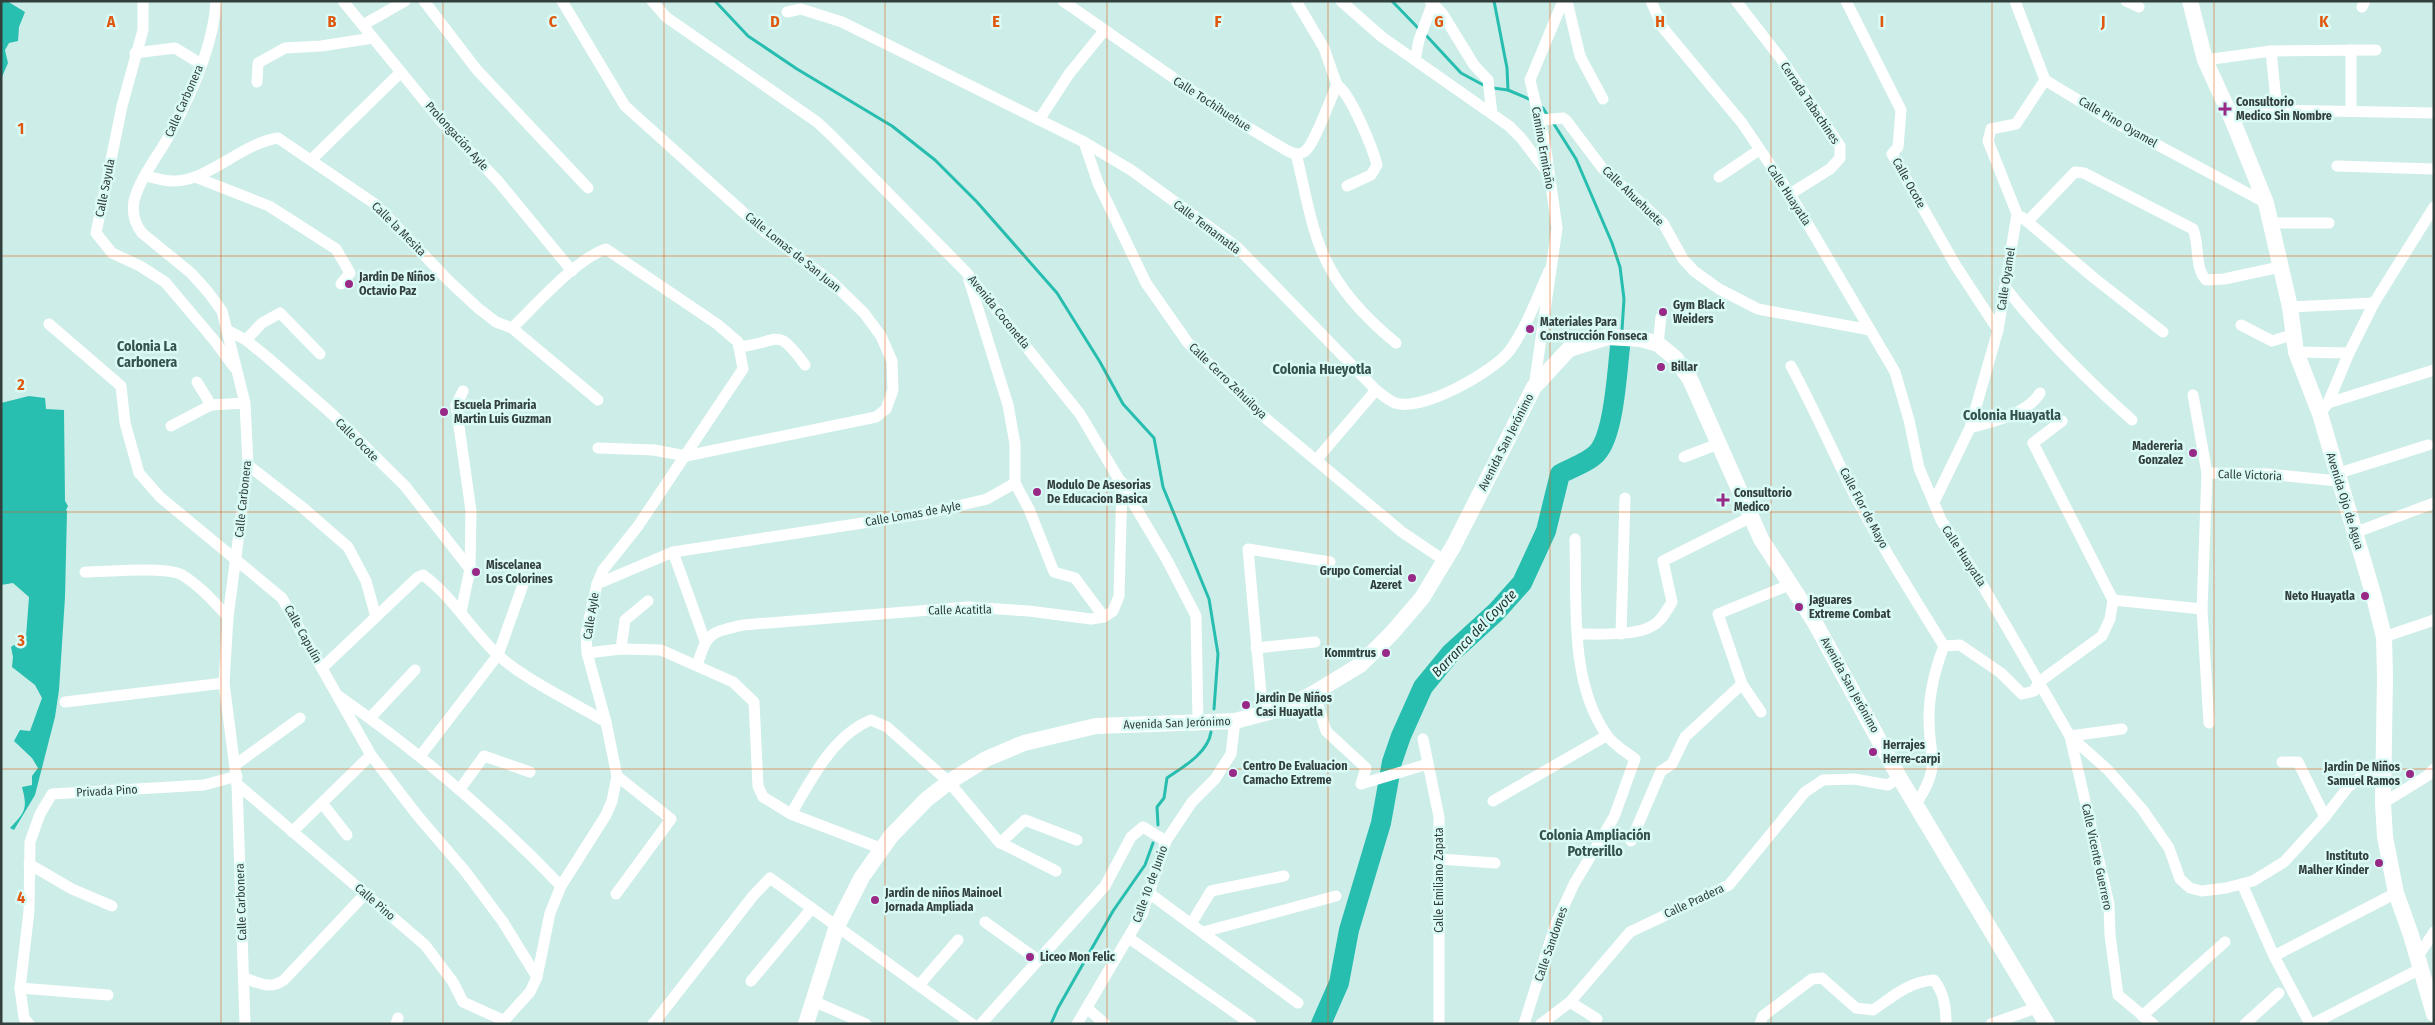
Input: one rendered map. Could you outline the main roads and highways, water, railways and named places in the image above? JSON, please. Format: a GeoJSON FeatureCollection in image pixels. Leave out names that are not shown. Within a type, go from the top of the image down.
{"type":"FeatureCollection","features":[{"type":"Feature","properties":{"kind":"main road","name":"Avenida Ojo de Agua"},"geometry":{"type":"LineString","coordinates":[[2190,1],[2205,60],[2232,119],[2266,203],[2290,307],[2296,352],[2324,408],[2337,478],[2374,597],[2384,637],[2383,803],[2385,837],[2396,893],[2420,962],[2434,1014]]}},
{"type":"Feature","properties":{"kind":"main road","name":"Avenida San Jerónimo"},"geometry":{"type":"LineString","coordinates":[[806,1024],[836,926],[880,848],[927,799],[949,782],[986,759],[1024,743],[1096,726],[1236,721],[1263,716],[1288,707],[1360,665],[1392,633],[1422,598],[1445,561],[1534,386],[1569,350],[1592,340],[1624,337],[1658,344],[1675,358],[1690,379],[1760,539],[1814,621],[1899,777],[2047,1024]]}},
{"type":"Feature","properties":{"kind":"waterway"},"geometry":{"type":"LineString","coordinates":[[715,1],[748,36],[797,69],[892,126],[935,160],[977,202],[1057,293],[1100,362],[1123,404],[1154,438],[1163,487],[1209,599],[1218,654],[1214,709]]}},
{"type":"Feature","properties":{"kind":"waterway"},"geometry":{"type":"LineString","coordinates":[[1392,1],[1419,29]]}},
{"type":"Feature","properties":{"kind":"waterway","name":"Barranca del Coyote"},"geometry":{"type":"LineString","coordinates":[[1494,1],[1507,68],[1508,90],[1529,99]]}},
{"type":"Feature","properties":{"kind":"waterway"},"geometry":{"type":"LineString","coordinates":[[1424,33],[1461,73],[1487,87]]}},
{"type":"Feature","properties":{"kind":"waterway"},"geometry":{"type":"LineString","coordinates":[[1493,88],[1508,90]]}},
{"type":"Feature","properties":{"kind":"waterway","name":"Barranca del Coyote"},"geometry":{"type":"LineString","coordinates":[[1543,108],[1548,116]]}},
{"type":"Feature","properties":{"kind":"waterway","name":"Barranca del Coyote"},"geometry":{"type":"LineString","coordinates":[[1552,121],[1576,159],[1612,243],[1620,267],[1624,299],[1622,330]]}},
{"type":"Feature","properties":{"kind":"waterway","name":"Barranca del Coyote"},"geometry":{"type":"LineString","coordinates":[[1321,1024],[1339,983],[1349,930],[1381,823],[1392,762],[1401,736],[1423,687],[1450,654],[1496,612],[1522,583],[1546,531],[1560,474],[1589,459],[1597,453],[1603,444],[1614,403],[1620,347]]}},
{"type":"Feature","properties":{"kind":"waterway"},"geometry":{"type":"LineString","coordinates":[[1158,825],[1157,807],[1164,798],[1167,778],[1200,753],[1209,740],[1211,732]]}},
{"type":"Feature","properties":{"kind":"waterway"},"geometry":{"type":"LineString","coordinates":[[1051,1024],[1058,1008],[1113,911],[1145,865],[1153,843]]}},
{"type":"Feature","properties":{"kind":"place","name":"Consultorio Medico Sin Nombre"},"geometry":{"type":"Point","coordinates":[2225,109]}},
{"type":"Feature","properties":{"kind":"place","name":"Jardin De Niños Octavio Paz"},"geometry":{"type":"Point","coordinates":[349,284]}},
{"type":"Feature","properties":{"kind":"place","name":"Gym Black Weiders"},"geometry":{"type":"Point","coordinates":[1663,312]}},
{"type":"Feature","properties":{"kind":"place","name":"Materiales Para Construcción Fonseca"},"geometry":{"type":"Point","coordinates":[1530,329]}},
{"type":"Feature","properties":{"kind":"place","name":"Billar"},"geometry":{"type":"Point","coordinates":[1661,367]}},
{"type":"Feature","properties":{"kind":"place","name":"Escuela Primaria Martin Luis Guzman"},"geometry":{"type":"Point","coordinates":[444,412]}},
{"type":"Feature","properties":{"kind":"place","name":"Madereria Gonzalez"},"geometry":{"type":"Point","coordinates":[2193,453]}},
{"type":"Feature","properties":{"kind":"place","name":"Modulo De Asesorias De Educacion Basica"},"geometry":{"type":"Point","coordinates":[1037,492]}},
{"type":"Feature","properties":{"kind":"place","name":"Consultorio Medico"},"geometry":{"type":"Point","coordinates":[1723,500]}},
{"type":"Feature","properties":{"kind":"place","name":"Miscelanea Los Colorines"},"geometry":{"type":"Point","coordinates":[476,572]}},
{"type":"Feature","properties":{"kind":"place","name":"Grupo Comercial Azeret"},"geometry":{"type":"Point","coordinates":[1412,578]}},
{"type":"Feature","properties":{"kind":"place","name":"Neto Huayatla"},"geometry":{"type":"Point","coordinates":[2365,596]}},
{"type":"Feature","properties":{"kind":"place","name":"Jaguares Extreme Combat"},"geometry":{"type":"Point","coordinates":[1799,607]}},
{"type":"Feature","properties":{"kind":"place","name":"Kommtrus"},"geometry":{"type":"Point","coordinates":[1386,653]}},
{"type":"Feature","properties":{"kind":"place","name":"Jardin De Niños Casi Huayatla"},"geometry":{"type":"Point","coordinates":[1246,705]}},
{"type":"Feature","properties":{"kind":"place","name":"Herrajes Herre-carpi"},"geometry":{"type":"Point","coordinates":[1873,752]}},
{"type":"Feature","properties":{"kind":"place","name":"Centro De Evaluacion Camacho Extreme"},"geometry":{"type":"Point","coordinates":[1233,773]}},
{"type":"Feature","properties":{"kind":"place","name":"Jardin De Niños Samuel Ramos"},"geometry":{"type":"Point","coordinates":[2410,774]}},
{"type":"Feature","properties":{"kind":"place","name":"Instituto Malher Kinder"},"geometry":{"type":"Point","coordinates":[2379,863]}},
{"type":"Feature","properties":{"kind":"place","name":"Jardin de niños Mainoel Jornada Ampliada"},"geometry":{"type":"Point","coordinates":[875,900]}},
{"type":"Feature","properties":{"kind":"place","name":"Liceo Mon Felic"},"geometry":{"type":"Point","coordinates":[1030,957]}},
{"type":"Feature","properties":{"kind":"district","name":"Colonia La Carbonera"},"geometry":{"type":"Point","coordinates":[147,354]}},
{"type":"Feature","properties":{"kind":"district","name":"Colonia Hueyotla"},"geometry":{"type":"Point","coordinates":[1322,369]}},
{"type":"Feature","properties":{"kind":"district","name":"Colonia Huayatla"},"geometry":{"type":"Point","coordinates":[2012,415]}},
{"type":"Feature","properties":{"kind":"district","name":"Colonia Ampliación Potrerillo"},"geometry":{"type":"Point","coordinates":[1595,844]}}]}
